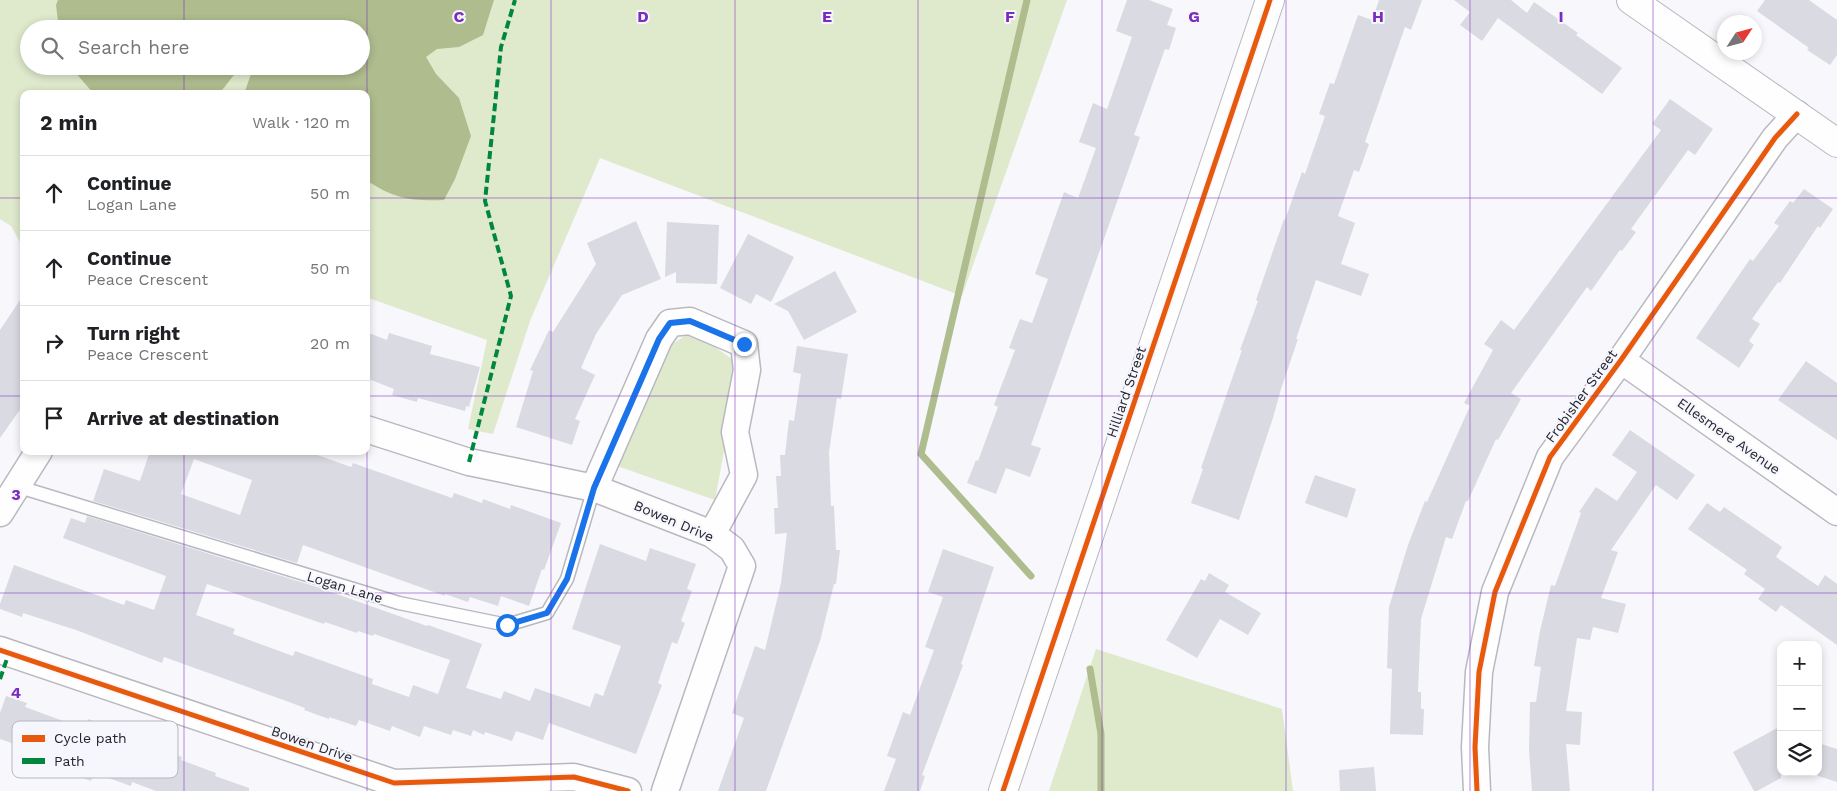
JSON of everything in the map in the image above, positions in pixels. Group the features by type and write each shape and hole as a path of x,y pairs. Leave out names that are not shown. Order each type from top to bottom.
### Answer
{"street":[{"name":"Hilliard Street","path":"1003,791 1270,0"},
{"path":"1632,0 1837,143"},
{"name":"Frobisher Street","path":"1477,791 1474,747 1479,672 1495,592 1550,457 1621,360 1774,138 1797,114"},
{"path":"594,488 659,339 670,323 690,321 744,344 747,370 736,432 744,475 712,534"},
{"name":"Ellesmere Avenue","path":"1621,360 1837,512"},
{"name":"Bowen Drive","path":"370,430 469,462 594,488 712,534 732,549 742,566 665,791"},
{"path":"0,514 36,455"},
{"name":"Bowen Drive","path":"0,650 394,783 574,777 628,791"}],"lane":[{"name":"Logan Lane","path":"16,486 399,604 507,625 547,613 567,579 594,488"}],"shaded area":[{"path":"0,0 1067,0 962,296 600,158 530,321 493,434 468,429 487,340 370,298 370,90 20,90 20,242 11,226 0,219"},
{"path":"58,0 494,0 483,35 459,47 437,49 426,57 436,74 459,98 471,136 455,179 444,200 403,198 370,182 370,90 245,90 251,75 370,75 370,20 58,20 56,5"},
{"path":"77,75 234,75 221,90 91,90"},
{"path":"686,335 712,345 732,359 736,385 715,500 617,466 664,350"},
{"path":"1096,649 1282,709 1293,791 1049,791"}],"building":[{"path":"1127,0 1149,0 1173,9 1167,25 1176,28 1169,50 1165,49 1134,135 1140,137 1031,445 1041,448 1030,477 1006,468 996,494 967,483 976,460 978,461 998,407 994,405 1015,350 1009,348 1020,319 1032,323 1048,279 1035,274 1064,192 1078,198 1096,148 1079,142 1093,103 1107,109 1132,37 1116,31"},
{"path":"1379,0 1422,0 1411,30 1405,27 1365,142 1369,144 1359,172 1354,170 1338,216 1355,223 1341,264 1369,274 1361,296 1316,280 1239,520 1191,503 1284,219 1302,172 1305,174 1325,116 1319,114 1330,83 1334,84 1358,15 1372,20"},
{"path":"1454,0 1511,0 1527,13 1534,2 1578,33 1576,35 1622,68 1602,94 1498,18 1482,41 1460,25 1470,12"},
{"path":"1765,0 1809,0 1837,20 1837,55 1830,65 1807,50 1809,48 1757,11"},
{"path":"1670,99 1713,129 1695,155 1688,150 1631,229 1636,232 1622,251 1620,250 1591,291 1587,287 1511,393 1521,399 1498,440 1496,439 1468,501 1466,501 1452,539 1446,537 1421,619 1418,692 1421,692 1421,709 1424,709 1423,735 1390,734 1392,669 1387,668 1389,607 1408,545 1425,501 1427,502 1470,406 1464,403 1493,350 1484,344 1501,320 1514,330 1661,130 1652,124"},
{"path":"1804,189 1833,209 1820,228 1818,226 1780,283 1778,282 1752,319 1760,324 1749,341 1754,345 1739,368 1696,338 1750,259 1753,261 1779,226 1774,223 1790,201 1793,203"},
{"path":"636,221 661,279 622,295 596,334 581,368 595,375 575,419 580,421 572,445 516,427 533,371 530,370 549,330 553,332 596,264 587,243"},
{"path":"667,222 719,225 717,284 676,283 676,272 665,277"},
{"path":"748,234 794,257 771,302 756,294 751,304 720,288"},
{"path":"835,271 857,312 804,340 788,311 774,304"},
{"path":"20,300 20,410 0,438 0,330"},
{"path":"389,333 432,346 430,354 480,367 469,407 466,406 465,411 418,398 417,402 392,395 394,389 370,380 370,334 387,340"},
{"path":"797,346 848,354 841,399 837,398 829,452 831,506 834,506 836,550 840,550 836,584 834,584 820,641 766,791 718,791 744,718 732,713 755,646 765,650 781,583 787,533 775,534 774,508 778,508 776,476 781,476 780,455 785,455 789,420 794,421 801,374 793,372"},
{"path":"1806,361 1837,383 1837,440 1778,400"},
{"path":"1630,430 1695,475 1677,500 1656,485 1611,550 1618,552 1601,598 1626,604 1618,633 1593,627 1590,640 1577,638 1566,711 1582,712 1580,745 1566,744 1570,791 1532,791 1529,750 1530,702 1536,702 1541,667 1534,666 1551,585 1555,586 1581,513 1579,512 1596,487 1617,501 1637,472 1612,455"},
{"path":"149,455 317,455 351,467 353,463 452,498 454,493 482,503 483,499 510,509 511,505 561,523 529,606 501,596 498,606 470,597 468,602 445,594 445,596 303,545 297,563 93,501 104,469 140,481","holes":["194,459 252,480 240,515 181,494"]},
{"path":"1315,475 1356,489 1347,518 1305,503"},
{"path":"1707,503 1720,512 1724,507 1782,547 1776,557 1818,586 1825,575 1837,584 1837,645 1781,605 1776,612 1758,599 1765,589 1744,574 1747,570 1688,529"},
{"path":"87,516 317,587 482,644 466,688 501,699 504,691 530,701 535,688 590,707 595,693 603,696 621,646 572,629 600,544 646,561 650,548 696,564 687,589 692,591 681,621 685,623 677,644 672,642 658,683 662,685 636,754 549,723 543,740 516,731 512,741 485,732 484,735 473,730 471,736 453,730 451,735 424,726 420,737 392,726 390,731 359,720 356,726 329,717 329,719 304,710 305,708 164,657 162,663 76,630 23,613 22,617 0,609 0,604 14,565 124,605 126,600 154,610 166,576 63,538 71,518 85,523","holes":["207,584 324,624 325,622 357,633 358,631 373,636 374,634 450,660 438,694 413,685 409,697 372,684 373,679 295,651 293,656 233,634 235,629 196,615"]},
{"path":"943,549 994,567 961,664 963,665 922,775 925,776 920,791 884,791 896,759 887,756 903,712 910,715 934,650 925,647 943,597 928,592"},
{"path":"1209,573 1229,585 1225,592 1261,613 1248,635 1220,619 1197,658 1166,640 1201,579 1205,581"},
{"path":"6,696 27,703 25,707 63,721 12,721 12,743 0,739 0,713"},
{"path":"1777,728 1777,776 1781,776 1781,778 1754,791 1733,752"},
{"path":"1822,744 1837,749 1837,782 1818,776 1822,776"},
{"path":"178,756 182,757 181,760 216,773 215,776 249,788 249,791 156,791 132,782 131,786 108,778 178,778"},
{"path":"1374,767 1376,791 1340,791 1339,770"}],"waterway":[{"path":"1027,0 921,454 1031,576"},
{"path":"1090,669 1101,734 1101,791"}],"marked path":[{"path":"469,462 511,296 485,201 501,47 515,0"},
{"path":"0,679 9,653"}],"cycle path":[{"path":"1003,791 1270,0"},
{"path":"1477,791 1475,747 1479,672 1495,592 1550,457 1621,360 1775,138 1797,114"},
{"path":"0,650 394,783 574,777 628,791"}],"route":[{"path":"507,625 547,613 567,579 594,488 659,339 670,323 690,321 744,344"}]}
